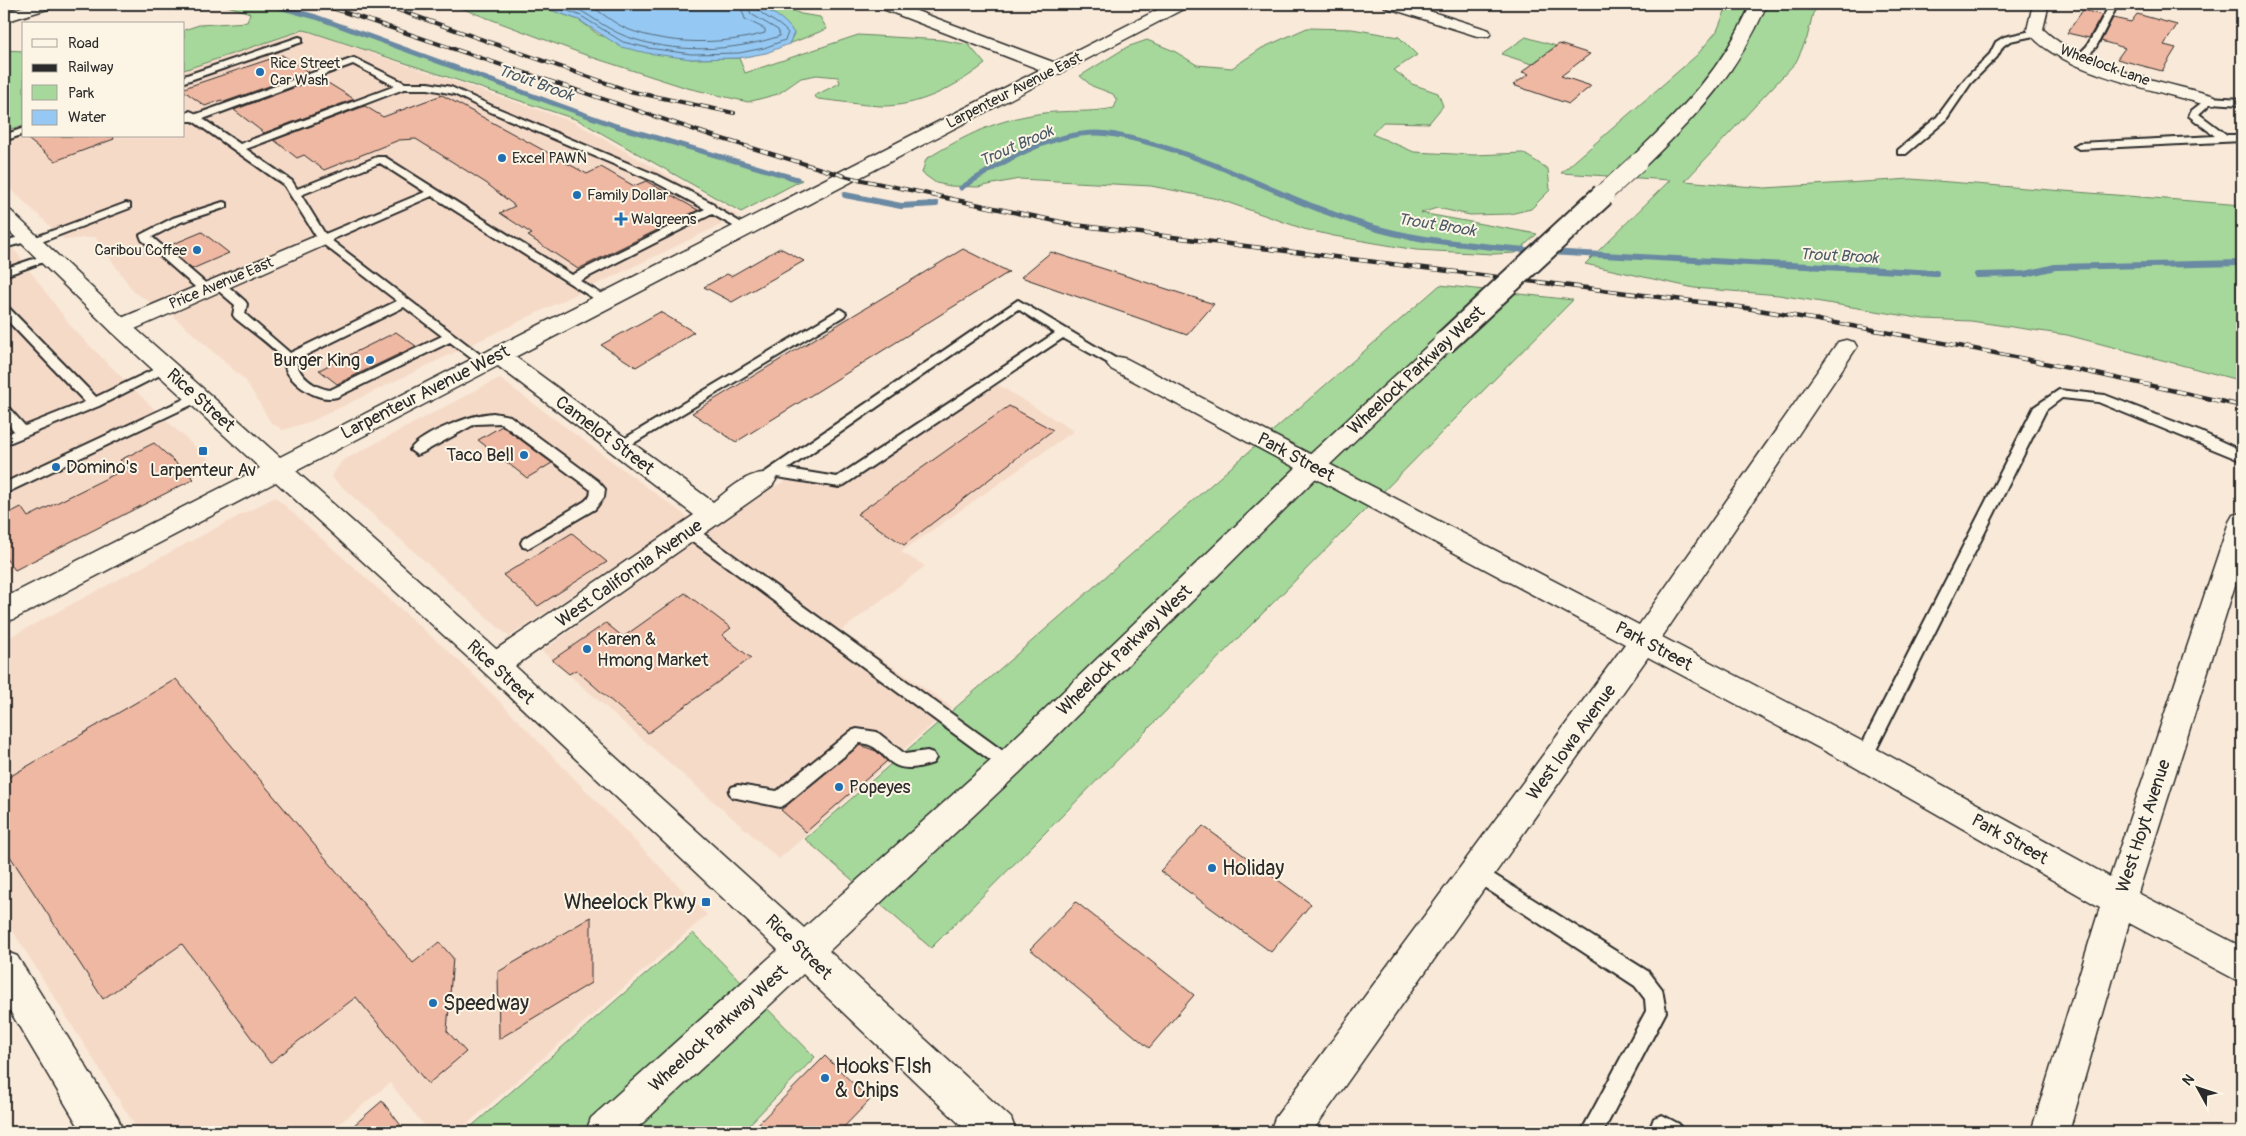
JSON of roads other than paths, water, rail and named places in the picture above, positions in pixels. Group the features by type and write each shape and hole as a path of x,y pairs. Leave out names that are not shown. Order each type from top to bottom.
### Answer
{"street":[{"path":"4,17 48,4"},
{"path":"884,4 1055,69"},
{"path":"1391,4 1483,33"},
{"name":"Wheelock Parkway West","path":"604,1132 1008,764 1313,466 1699,103 1719,79 1748,34 1757,4"},
{"path":"2036,33 2035,24 2042,10 2041,4"},
{"name":"Larpenteur Avenue East","path":"848,177 1175,7"},
{"name":"Wheelock Lane","path":"2036,33 2047,43 2080,58 2118,72 2209,100"},
{"name":"Larpenteur Avenue West","path":"4,611 848,177"},
{"name":"Rice Street","path":"4,214 120,327 276,470 495,665 997,1132"},
{"name":"Price Avenue East","path":"120,327 323,239"},
{"name":"West Iowa Avenue","path":"1289,1132 1644,640 1846,347"},
{"name":"Camelot Street","path":"491,359 619,446 712,515"},
{"name":"Park Street","path":"1119,364 1864,757 2119,900 2242,966"},
{"name":"West California Avenue","path":"495,665 769,476"},
{"name":"West Hoyt Avenue","path":"2050,1132 2119,900 2242,522"},
{"path":"4,968 104,1132"}],"lane":[{"path":"1148,4 1175,7"},
{"path":"2080,58 2091,47 2110,10"},
{"path":"1902,152 1941,119 1968,81 1994,56 1999,44 2007,39 2036,33"},
{"path":"185,79 299,40"},
{"path":"190,118 354,61 403,86"},
{"path":"239,148 403,86 433,84 469,96 489,108 657,178 708,205 712,210 746,229"},
{"path":"2225,138 2194,116 2196,110 2209,100 2242,102"},
{"path":"190,118 239,148 288,183 323,239 450,337 491,359"},
{"path":"4,138 22,132"},
{"path":"2079,146 2242,138"},
{"path":"295,194 381,159 604,301"},
{"path":"323,239 433,192"},
{"path":"223,205 177,220 146,235 146,238 212,287 241,304 239,314 289,358 292,370 316,392 332,394 450,337"},
{"path":"4,245 30,240 126,206"},
{"path":"572,280 712,210"},
{"path":"4,273 48,257"},
{"path":"289,358 406,302"},
{"name":"Park Street","path":"769,476 1018,304 1063,333 1119,364"},
{"path":"4,310 94,403"},
{"path":"619,446 840,313"},
{"path":"769,476 839,482 1063,333"},
{"path":"4,441 94,403 166,369"},
{"path":"1864,757 2041,407 2059,394 2100,398 2196,435 2242,456"},
{"path":"4,489 197,397"},
{"path":"4,411 23,432"},
{"path":"417,450 484,416 495,416 505,419 598,489 597,497 590,505 528,543"},
{"path":"689,531 1008,764"},
{"path":"738,792 780,799 857,736 871,737 902,762 927,758"},
{"path":"1477,872 1642,979 1655,996 1656,1012 1592,1132"}],"water":[{"path":"534,4 753,4 781,19 794,33 789,44 766,53 739,58 691,59 647,53 621,47 579,20"}],"waterway":[{"name":"Trout Brook","path":"268,4 316,17 616,126 797,179"},
{"name":"Trout Brook","path":"961,188 992,169 1043,144 1079,134 1097,133 1128,137 1164,147 1218,166 1288,196"},
{"name":"Trout Brook","path":"849,196 845,195 901,206 936,204"},
{"name":"Trout Brook","path":"1285,195 1342,218 1397,234 1456,243 1536,251"},
{"name":"Trout Brook","path":"1548,252 1936,273"},
{"name":"Trout Brook","path":"1977,275 2026,274 2055,267 2242,263"}],"railway":[{"path":"320,4 716,137 848,177 938,196"},
{"path":"381,4 629,91 734,113"},
{"path":"932,195 1075,225 1740,307 1992,352 2242,406"}],"place":[{"name":"Rice Street Car Wash","path":"260,72"},
{"name":"Excel PAWN","path":"502,158"},
{"name":"Family Dollar","path":"577,195"},
{"name":"Walgreens","path":"621,219"},
{"name":"Caribou Coffee","path":"197,250"},
{"name":"Burger King","path":"370,360"},
{"name":"Larpenteur Av","path":"203,451"},
{"name":"Taco Bell","path":"524,455"},
{"name":"Domino's","path":"56,467"},
{"name":"Karen & Hmong Market","path":"587,649"},
{"name":"Popeyes","path":"839,787"},
{"name":"Holiday","path":"1212,868"},
{"name":"Wheelock Pkwy","path":"706,902"},
{"name":"Speedway","path":"433,1003"},
{"name":"Hooks FIsh & Chips","path":"825,1078"}]}
